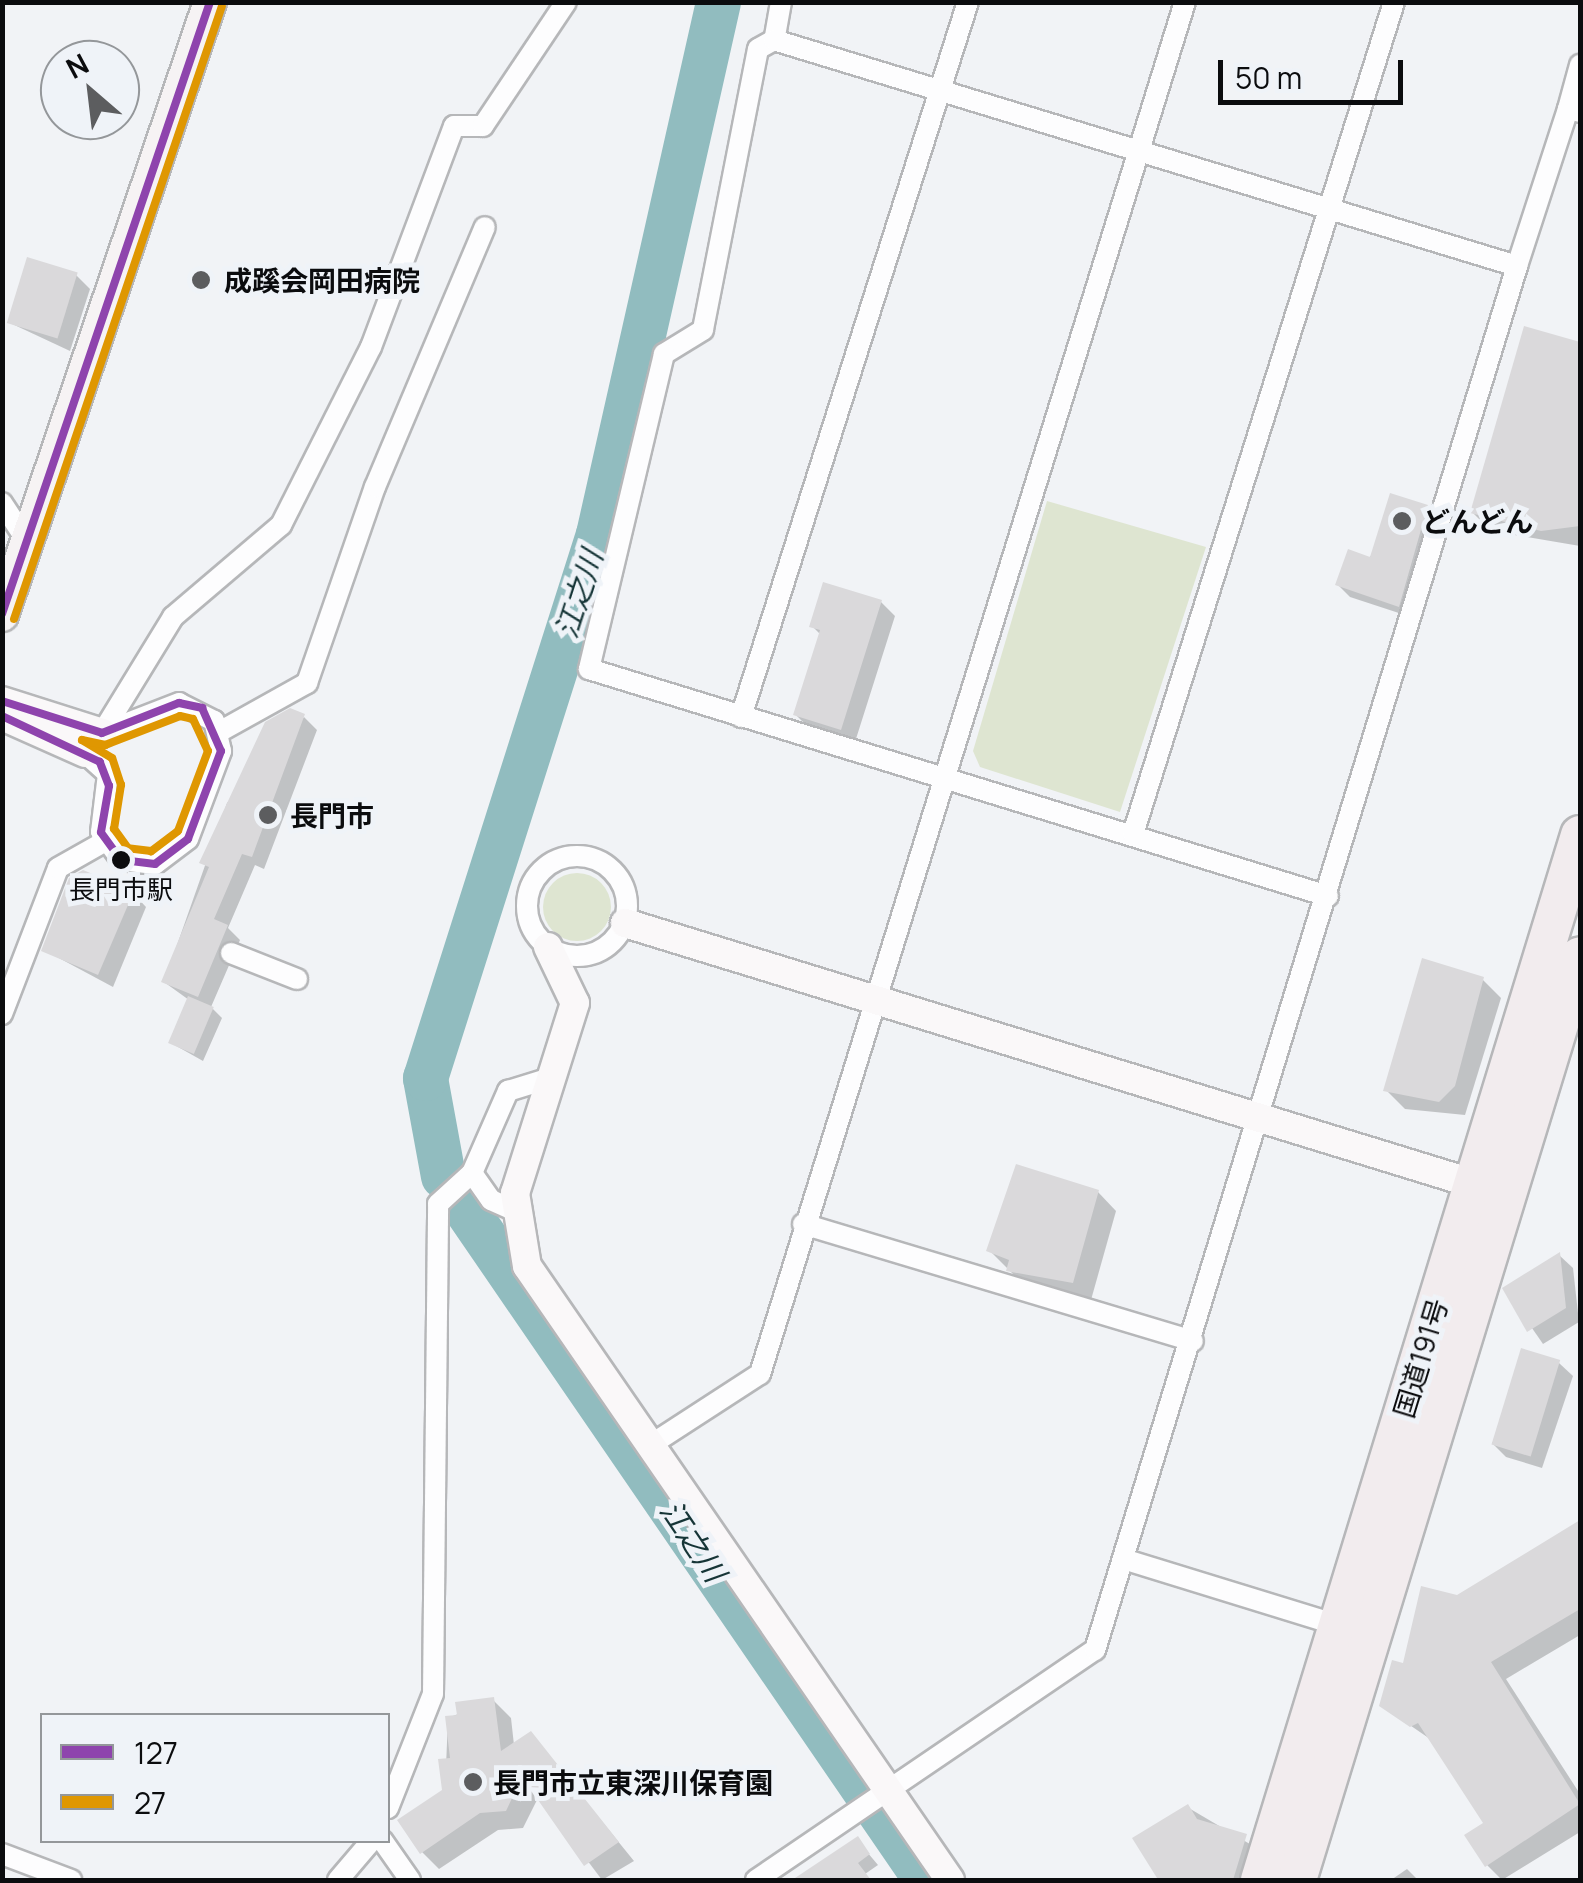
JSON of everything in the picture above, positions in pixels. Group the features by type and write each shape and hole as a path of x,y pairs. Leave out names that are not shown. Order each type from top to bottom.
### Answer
{"highway":[{"name":"国道191号","path":"1298,1880 1491,1189 1580,834"},
{"name":"国道191号","path":"1260,1880 1338,1625 1491,1189 1580,956"}],"main road":[{"path":"2,615 210,2"}],"street":[{"path":"93,743 173,617 280,524 371,346 454,126 484,126 566,2"},
{"path":"774,40 781,2"},
{"path":"741,717 968,2"},
{"path":"649,1446 760,1374 803,1224 949,777 1134,150 1185,2"},
{"path":"1133,834 1394,2"},
{"path":"1328,896 589,668 664,354 703,330 758,49 774,40 939,96 1134,150 1327,212 1517,266"},
{"path":"756,1880 1095,1650 1263,1116 1517,266 1574,111 1580,66"},
{"path":"219,732 308,683 375,487 486,226"},
{"path":"2,503 28,540"},
{"path":"2,702 93,743 108,774 104,842"},
{"path":"2,716 93,743 179,703 202,708 219,732 221,751 175,853 130,865 104,842"},
{"path":"2,1014 58,868 104,842"},
{"path":"548,947 595,953 625,923 627,894 612,869 586,856 558,859 536,877 526,904 574,1002 513,1210 527,1266 950,1880"},
{"path":"625,923 1491,1189"},
{"path":"231,953 297,979"},
{"path":"390,1803 433,1694 438,1204 472,1174 508,1090 550,1078"},
{"path":"472,1174 490,1200 513,1210"},
{"path":"803,1224 1193,1341"},
{"path":"1123,1559 1338,1625"},
{"path":"338,1880 369,1843"},
{"path":"384,1843 410,1880"},
{"path":"2,1854 70,1880"}],"green space":[{"path":"1047,501 1206,547 1120,812 980,767 973,751"},
{"path":"577,873 601,883 611,907 601,931 577,941 553,931 543,907 553,883"}],"building":[{"path":"27,257 78,272 58,338 7,323"},
{"path":"1524,326 1580,342 1580,526 1541,531 1470,513"},
{"path":"1390,493 1428,505 1399,607 1335,585 1348,549 1370,557"},
{"path":"823,582 882,600 841,730 793,715 820,630 809,627"},
{"path":"290,708 305,714 252,857 242,854 214,919 228,925 198,997 161,982 209,867 199,863 265,722"},
{"path":"83,870 134,891 98,975 41,951 69,878"},
{"path":"1422,958 1484,977 1455,1086 1439,1102 1383,1091"},
{"path":"188,996 214,1007 194,1054 168,1043"},
{"path":"1016,1164 1099,1190 1073,1283 1006,1271 1009,1260 986,1251"},
{"path":"1560,1252 1566,1308 1527,1332 1502,1288"},
{"path":"1521,1348 1560,1360 1531,1457 1491,1445"},
{"path":"1580,1520 1580,1609 1491,1662 1580,1804 1485,1867 1464,1835 1483,1823 1418,1723 1410,1727 1379,1706 1392,1660 1403,1663 1421,1586 1457,1595"},
{"path":"494,1697 501,1751 531,1731 619,1842 584,1866 522,1777 506,1811 480,1813 420,1854 397,1820 442,1790 438,1759 450,1758 445,1716 457,1715 455,1702"},
{"path":"1188,1804 1197,1819 1247,1834 1233,1880 1157,1878 1132,1838"},
{"path":"858,1836 870,1854 858,1863 871,1880 792,1880"}],"waterway":[{"name":"江之川","path":"443,1176 425,1078 598,534 718,2"},
{"name":"江之川","path":"460,1201 926,1880"}],"transit line":[{"name":"127","path":"2,614 210,2"},
{"name":"27","path":"14,619 222,6"},
{"name":"127","path":"2,701 102,733 179,703 202,708 221,751 188,839 155,864 121,860 101,832 109,786 100,762 2,716"},
{"name":"27","path":"180,716 193,719 208,751 178,831 151,851 128,848 114,829 121,785 112,758 82,740 105,745 180,716"}],"place":[{"name":"成蹊会岡田病院","path":"201,280"},
{"name":"どんどん","path":"1402,521"},
{"name":"長門市","path":"268,815"},
{"name":"長門市駅","path":"121,860"},
{"name":"長門市立東深川保育園","path":"473,1782"}]}
